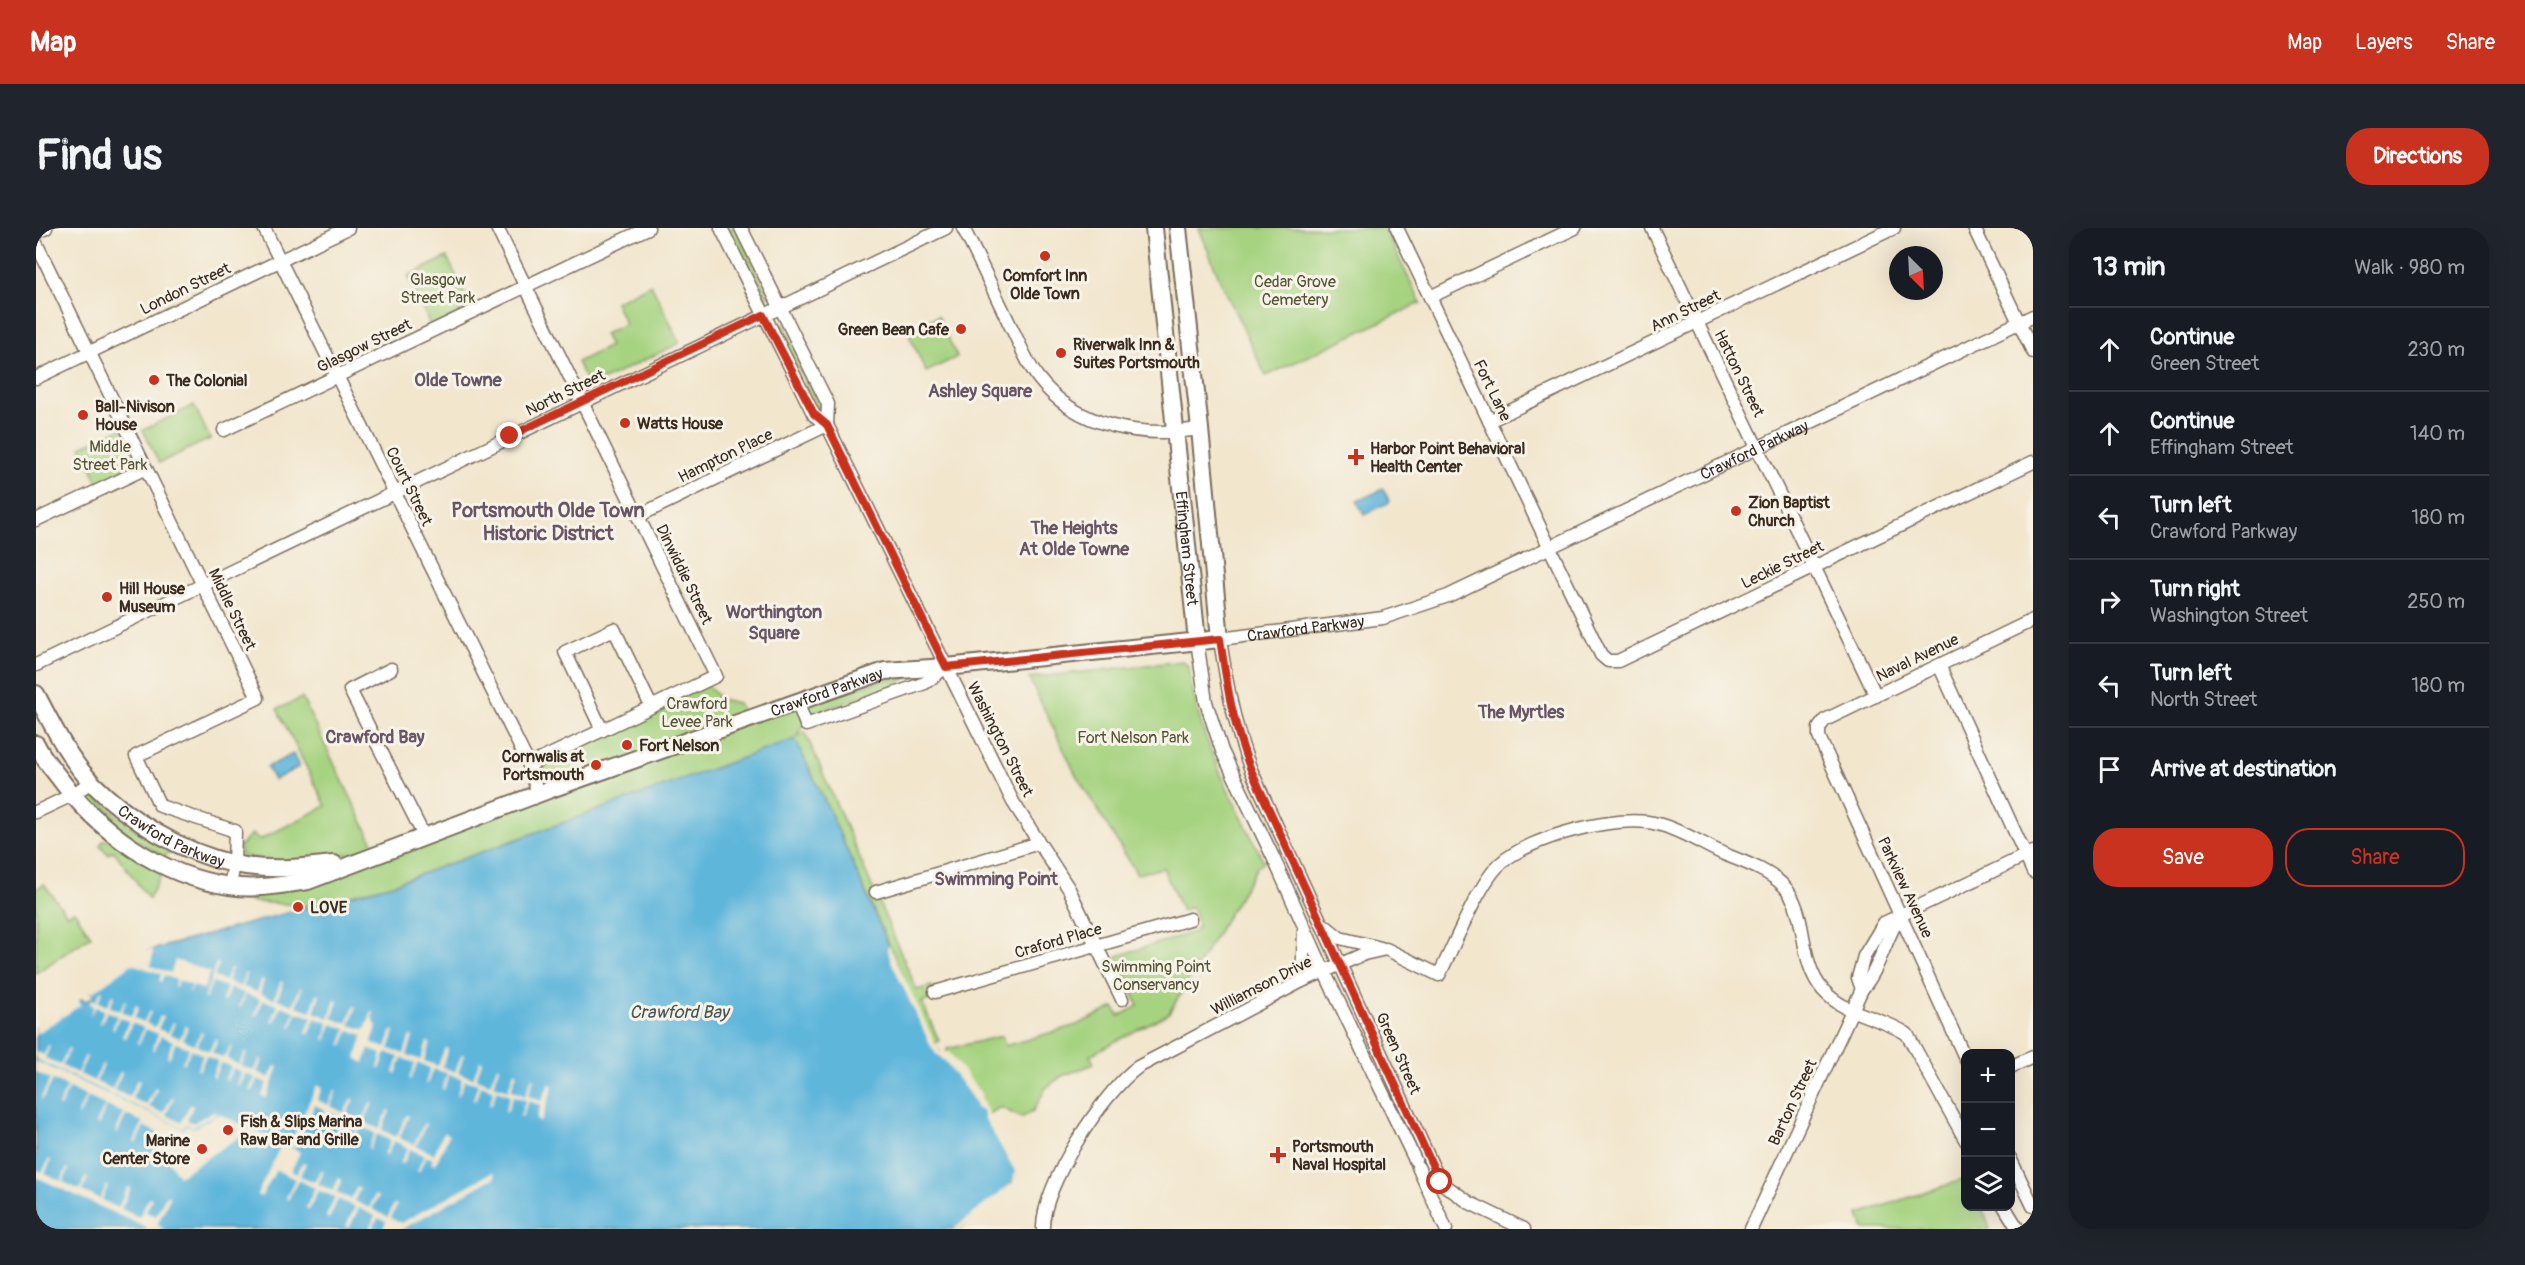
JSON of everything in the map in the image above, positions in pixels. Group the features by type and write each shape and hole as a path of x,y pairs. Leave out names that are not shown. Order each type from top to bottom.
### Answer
{"main road":[{"name":"Effingham Street","path":"1154,228 1197,641"},
{"name":"Effingham Street","path":"1178,228 1220,639"},
{"name":"Crawford Parkway","path":"36,744 72,795 107,831 135,850 170,869 230,886 272,887 308,881 366,857 538,794 885,671 946,667 1220,639"},
{"name":"Crawford Parkway","path":"36,694 60,740 91,782 147,827 180,846 234,864 292,869 366,857"}],"street":[{"path":"36,233 46,228"},
{"name":"Court Street","path":"264,228 529,765 538,794"},
{"name":"London Street","path":"36,378 348,228"},
{"name":"Dinwiddie Street","path":"497,228 716,676 651,706"},
{"name":"Glasgow Street","path":"224,430 648,228"},
{"name":"Washington Street","path":"722,228 763,315 814,414 827,425 1013,802 1070,889 1122,999"},
{"name":"Washington Street","path":"741,228 828,404 827,425"},
{"name":"North Street","path":"36,665 946,228"},
{"path":"963,228 1032,370 1058,400 1082,415 1121,429 1176,433 1200,429"},
{"name":"Fort Lane","path":"1397,228 1601,655 1608,661"},
{"path":"1430,297 1575,228"},
{"name":"Hatton Street","path":"1652,228 1876,696"},
{"name":"Ann Street","path":"1489,421 1894,228"},
{"path":"1974,228 2033,352"},
{"name":"Middle Street","path":"36,243 258,698 136,756 160,806 235,831 234,864 230,886"},
{"name":"Crawford Parkway","path":"1220,639 1383,618 1448,596 1551,549 2033,316"},
{"name":"Hampton Place","path":"638,516 827,425"},
{"name":"Leckie Street","path":"1608,661 1618,661 2033,462"},
{"path":"36,520 146,468"},
{"name":"Naval Avenue","path":"1819,728 1826,720 2033,620"},
{"path":"529,765 602,730 651,706 614,629 565,652 602,730"},
{"name":"Effingham Street","path":"1220,639 1228,698 1236,730 1263,800 1287,850"},
{"name":"Effingham Street","path":"1197,641 1206,702 1213,728 1273,857"},
{"path":"1939,665 2029,854 2033,872"},
{"path":"797,701 806,725 925,683 946,667"},
{"path":"391,669 350,690 424,836"},
{"name":"Parkview Avenue","path":"1819,728 1819,737 1961,1051"},
{"path":"36,812 72,795 91,782"},
{"path":"1319,921 1340,938 1386,949 1439,975 1482,888 1497,866 1524,846 1601,825 1642,821 1680,832 1760,870 1785,887 1795,904 1808,964 1815,980 1838,1004 1896,1027 1907,1034 1961,1134"},
{"path":"876,892 1039,843"},
{"name":"Green Street","path":"1287,850 1440,1182 1470,1203 1524,1229"},
{"name":"Barton Street","path":"1751,1229 1862,989 1858,978 1864,956 1884,923 2029,854"},
{"name":"Green Street","path":"1273,857 1324,972 1446,1229"},
{"name":"Craford Place","path":"935,992 1190,920"},
{"path":"1302,981 1304,927"},
{"name":"Williamson Drive","path":"1043,1229 1047,1201 1070,1151 1124,1078 1148,1062 1302,981 1341,964 1386,949"},
{"path":"2015,1065 2033,1057"},
{"path":"2015,1168 2033,1206"},
{"path":"2007,1211 2018,1229"}],"green space":[{"path":"725,228 736,228 768,295 766,299 761,298"},
{"name":"Cedar Grove Cemetery","path":"1199,228 1384,228 1421,303 1266,376 1220,280"},
{"name":"Glasgow Street Park","path":"447,257 471,307 431,327 408,276"},
{"path":"651,284 680,343 589,387 577,362 610,346 604,334 625,324 615,302"},
{"path":"938,316 957,357 926,372 907,330"},
{"path":"784,325 824,405 822,411 819,412 777,326"},
{"name":"Middle Street Park","path":"194,405 210,439 159,463 143,430"},
{"name":"Middle Street Park","path":"122,428 139,464 99,484 81,447"},
{"name":"Fort Nelson Park","path":"1183,661 1189,667 1200,719 1218,768 1264,862 1257,867 1169,1013 1090,1055 1094,1064 1062,1076 1046,1088 1033,1111 1021,1118 1001,1107 986,1115 947,1054 947,1049 1002,1036 1005,1046 1077,1025 1114,1007 1119,1016 1138,1006 1117,956 1197,931 1196,927 1199,926 1192,907 1182,911 1163,868 1137,874 1076,775 1029,678"},
{"name":"Crawford Levee Park","path":"909,677 888,688 809,715 796,737 805,732 917,990 932,986 937,998 922,1002 939,1041 933,1044 795,739 393,884 311,906 235,898 238,893 292,888 551,782 547,781 544,775 545,758 707,685 720,699 738,703 744,714 890,679"},
{"path":"302,698 375,847 340,856 308,860 293,861 241,856 239,847 252,834 259,840 326,806 277,709"},
{"path":"91,792 129,826 168,847 170,851 167,855 161,855 127,835 86,806 85,798"},
{"path":"109,839 162,873 149,899 114,851 108,854 100,845 104,840"},
{"path":"44,884 67,915 74,911 91,936 36,973 36,889"},
{"path":"1961,1180 1961,1211 1983,1211 1990,1229 1864,1229 1859,1214"}],"water":[{"path":"1383,489 1390,502 1364,515 1357,501"},
{"name":"Crawford Bay","path":"795,739 830,812 928,1035 984,1111 1020,1176 960,1229 36,1229 36,1027 81,999 87,1001 94,996 91,991 147,951 393,884"},
{"path":"293,754 299,767 274,780 267,767"}],"pier":[{"path":"889,945 935,1043 941,1052 949,1052 982,1095 980,1097 1023,1175 1021,1183 960,1229 954,1229 1013,1182 1015,1171 985,1119 983,1110 976,1108 975,1102 931,1046 892,963 887,950"},
{"path":"153,949 151,966 171,973 175,960 210,972 204,989 193,986 189,992 191,985 178,980 176,987 174,986 176,980 164,975 161,982 159,981 161,974 132,964 92,993 89,989 142,952"},
{"path":"216,963 219,964 214,977 225,981 232,968 227,982 240,987 245,973 247,974 243,987 257,992 262,979 264,980 260,993 274,999 281,981 284,982 277,999 293,1005 300,987 302,988 296,1006 311,1011 317,994 320,994 314,1012 329,1018 335,1000 338,1001 332,1018 347,1024 354,1006 356,1007 350,1025 365,1030 372,1012 374,1013 372,1018 377,1027 373,1044 386,1048 392,1030 395,1031 389,1049 404,1054 410,1036 413,1037 407,1055 421,1060 427,1042 430,1043 424,1061 438,1066 445,1048 448,1049 442,1067 455,1072 462,1054 464,1055 458,1073 473,1078 480,1060 482,1061 476,1079 490,1084 497,1066 499,1067 493,1085 508,1090 514,1072 517,1072 511,1090 525,1096 534,1078 528,1096 542,1101 549,1084 553,1086 541,1122 536,1120 541,1105 528,1101 522,1117 520,1116 526,1100 513,1096 507,1112 505,1111 510,1095 497,1090 491,1106 489,1105 494,1090 481,1085 475,1101 473,1100 478,1084 465,1080 457,1095 462,1079 449,1074 444,1090 442,1089 447,1073 433,1069 427,1085 425,1084 430,1068 418,1063 409,1079 415,1063 402,1058 396,1074 394,1073 399,1057 388,1053 380,1069 378,1068 382,1054 369,1049 364,1063 356,1058 363,1035 349,1030 341,1045 346,1029 332,1024 326,1040 324,1039 329,1023 315,1018 309,1034 306,1033 312,1017 297,1012 292,1027 290,1027 295,1011 281,1006 275,1021 272,1021 278,1005 263,1000 255,1015 260,999 246,994 239,1007 244,993 230,988 224,1002 222,1001 227,987 212,982 206,999 204,999"},
{"path":"101,990 103,991 98,1002 107,1006 112,995 114,996 110,1007 120,1011 125,1000 122,1012 131,1016 136,1005 139,1007 134,1018 144,1022 149,1011 151,1012 146,1023 155,1027 160,1016 163,1017 158,1029 168,1033 173,1022 175,1023 170,1034 180,1038 186,1026 188,1027 183,1039 195,1045 201,1032 203,1033 197,1046 209,1051 215,1039 218,1040 212,1053 224,1058 232,1046 227,1059 239,1065 245,1052 247,1053 241,1066 254,1071 260,1059 262,1060 257,1072 269,1078 275,1066 279,1067 266,1098 262,1096 267,1083 258,1079 252,1091 249,1090 255,1078 246,1073 239,1086 237,1085 242,1072 233,1068 227,1080 225,1079 231,1067 221,1062 214,1078 212,1077 218,1061 206,1056 199,1071 197,1070 203,1055 191,1049 184,1064 182,1063 189,1048 176,1043 169,1058 167,1057 173,1041 161,1036 154,1051 152,1050 158,1034 146,1029 139,1044 137,1043 144,1028 132,1023 125,1038 122,1037 129,1021 119,1017 114,1030 112,1029 117,1016 107,1011 101,1024 99,1023 104,1010 96,1007 89,1016 94,1006 90,1004 92,999 96,1001"},
{"path":"78,997 81,1005 36,1034 36,1024"},
{"path":"48,1045 50,1046 45,1058 60,1065 68,1048 70,1049 62,1066 77,1073 85,1056 87,1057 79,1074 94,1081 102,1064 104,1065 96,1082 112,1089 120,1072 122,1073 114,1090 129,1097 137,1080 140,1081 132,1098 146,1105 155,1088 157,1090 149,1107 163,1113 174,1097 166,1115 181,1122 190,1105 193,1106 187,1120 193,1123 214,1111 216,1114 193,1127 186,1124 183,1128 36,1059 36,1052 44,1055"},
{"path":"36,1061 184,1129 186,1125 194,1128 219,1114 300,1152 291,1171 297,1174 303,1162 306,1163 300,1176 314,1182 321,1170 324,1171 318,1184 333,1191 339,1178 342,1180 336,1193 351,1199 357,1187 360,1188 354,1201 369,1208 375,1195 378,1197 372,1209 388,1217 394,1204 397,1205 391,1218 401,1223 493,1172 495,1177 402,1229 383,1229 386,1221 378,1218 372,1229 369,1229 375,1216 359,1208 349,1228 346,1226 355,1207 338,1199 329,1219 326,1217 335,1197 318,1190 309,1209 306,1208 315,1188 298,1180 288,1200 286,1198 295,1179 276,1170 261,1197 257,1195 279,1149 245,1133 179,1176 169,1159 153,1151 160,1134 144,1126 136,1143 134,1142 143,1122 126,1115 117,1134 115,1133 124,1113 107,1106 98,1125 96,1124 105,1105 88,1097 79,1116 77,1115 86,1096 69,1088 60,1107 58,1106 67,1087 53,1080 43,1099 41,1098 50,1079 36,1072"},
{"path":"317,1085 322,1088 317,1100 328,1105 335,1090 337,1091 330,1106 344,1113 352,1098 354,1099 347,1114 362,1121 371,1102 373,1103 364,1122 379,1129 388,1110 390,1111 382,1130 396,1137 407,1115 409,1116 399,1138 414,1145 424,1123 426,1124 416,1146 434,1154 444,1132 449,1135 435,1165 431,1163 433,1159 426,1156 419,1172 417,1171 424,1155 410,1149 403,1164 400,1163 408,1148 394,1141 386,1156 384,1155 391,1140 377,1134 370,1149 368,1148 375,1133 361,1126 353,1141 351,1140 358,1125 344,1119 337,1134 335,1133 342,1118 328,1111 320,1126 318,1125 325,1110 315,1105 295,1148 289,1146"},
{"path":"49,1159 51,1160 45,1174 61,1181 67,1168 69,1169 63,1182 80,1190 86,1177 88,1178 82,1191 100,1199 108,1186 102,1200 118,1208 128,1187 131,1188 121,1209 139,1217 149,1197 152,1199 146,1212 156,1216 166,1195 170,1197 157,1225 164,1229 149,1229 36,1177 36,1170 42,1172"}],"place":[{"name":"Comfort Inn Olde Town","path":"1045,256"},
{"name":"Green Bean Cafe","path":"961,329"},
{"name":"Riverwalk Inn & Suites Portsmouth","path":"1061,353"},
{"name":"The Colonial","path":"154,380"},
{"name":"Ball-Nivison House","path":"83,415"},
{"name":"Watts House","path":"625,423"},
{"name":"Harbor Point Behavioral Health Center","path":"1356,457"},
{"name":"Zion Baptist Church","path":"1736,511"},
{"name":"Hill House Museum","path":"107,597"},
{"name":"Fort Nelson","path":"627,745"},
{"name":"Cornwalis at Portsmouth","path":"596,765"},
{"name":"LOVE","path":"298,907"},
{"name":"Fish & Slips Marina Raw Bar and Grille","path":"228,1130"},
{"name":"Marine Center Store","path":"202,1149"},
{"name":"Portsmouth Naval Hospital","path":"1278,1155"}],"district":[{"name":"Olde Towne","path":"458,380"},
{"name":"Ashley Square","path":"980,391"},
{"name":"Portsmouth Olde Town Historic District","path":"548,522"},
{"name":"The Heights At Olde Towne","path":"1074,538"},
{"name":"Worthington Square","path":"774,622"},
{"name":"The Myrtles","path":"1521,712"},
{"name":"Crawford Bay","path":"375,737"},
{"name":"Swimming Point","path":"996,879"}],"route":[{"path":"510,436 763,315 814,414 827,425 946,667 1220,639 1228,698 1236,730 1251,770 1440,1182"}],"park label":[{"name":"Swimming Point Conservancy","path":"1156,975"}]}
